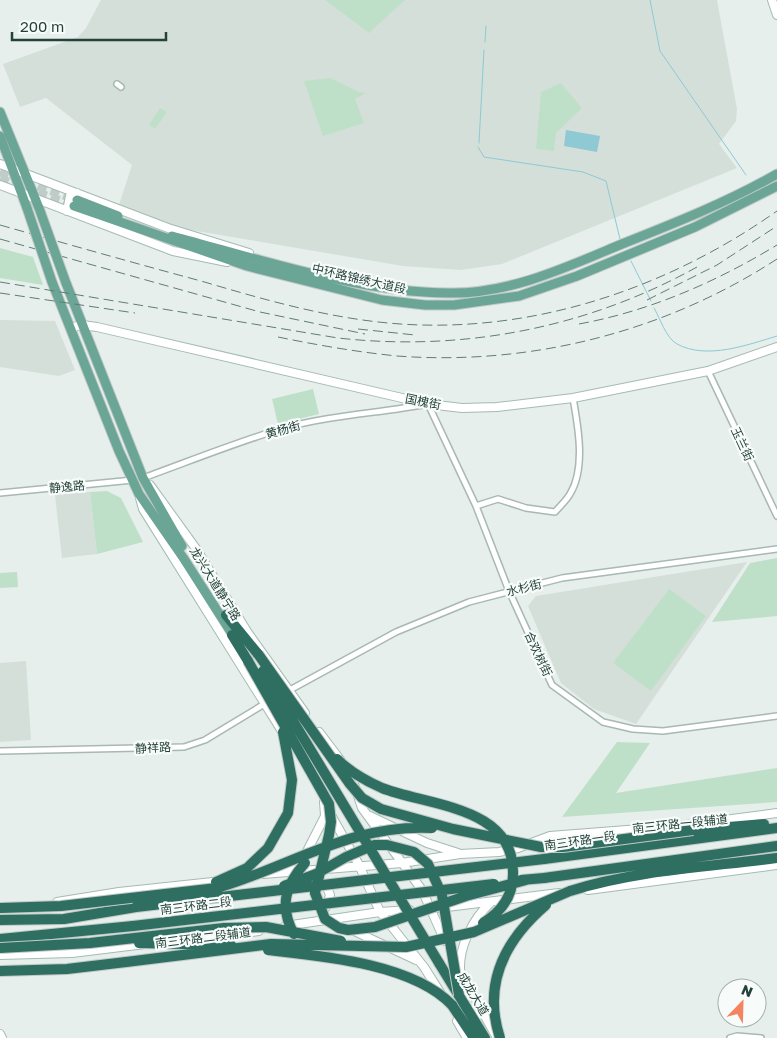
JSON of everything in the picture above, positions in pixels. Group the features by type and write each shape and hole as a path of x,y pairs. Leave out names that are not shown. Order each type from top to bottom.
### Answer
{"highway":[{"path":"226,615 433,965"},
{"path":"232,636 253,658 323,744 362,798 381,810 453,830 541,847 564,847 740,825 777,826"},
{"path":"253,658 280,721 329,804 331,822 329,835 315,893 320,911 330,924 348,930 375,927 441,904 526,880 777,846"},
{"path":"184,891 206,886 247,868 268,848 282,827 288,813 292,780 280,721"},
{"path":"323,744 340,762 360,777 382,788 451,806 474,815 490,826 505,841 511,854 512,890 493,917 478,927 453,937"},
{"name":"南三环路一段","path":"386,878 544,859 777,826"},
{"path":"0,908 61,906 217,888 336,841 384,830 417,828 453,830"},
{"path":"255,894 296,882 374,845 387,845 414,852 428,864 442,895 459,995"},
{"path":"323,846 292,877 284,898 285,913 296,938 311,949 347,962"},
{"path":"0,971 67,969 271,944 376,948 406,946 474,932 570,891 600,882 777,858"},
{"name":"南三环路二段","path":"0,920 64,919 136,907 386,878"},
{"name":"南三环路二段","path":"0,939 133,926 526,880"},
{"path":"498,1038 494,993 498,969 510,944 528,920 548,904 570,891"},
{"path":"90,943 224,928 266,927 376,948"},
{"path":"0,948 90,943 215,943 386,969 429,986 452,1005 474,1038"},
{"name":"成龙大道","path":"433,965 459,995 485,1038"},
{"name":"成龙大道","path":"433,965 478,1038"}],"main road":[{"path":"772,0 777,15"},
{"name":"龙兴大道静宁路","path":"0,112 26,173 82,325 143,478 185,551 226,615"},
{"name":"龙兴大道静宁路","path":"0,136 13,168 52,282 119,451 139,494 184,559 232,636"},
{"path":"0,164 26,173 74,203"},
{"name":"中环路锦绣大道段","path":"74,203 166,234 282,265 381,288 421,293 480,291 518,284 667,226 777,174"},
{"path":"0,185 35,198 74,203"},
{"name":"中环路锦绣大道段","path":"74,203 247,266 382,300 425,305 482,302 519,296 577,276 695,227 777,186"},
{"name":"国槐街","path":"70,328 82,325 428,404 462,408 497,407 573,398 708,370 777,347"},
{"path":"143,478 160,496 248,633 291,690 352,778 362,808 422,890 460,972 498,1038"},
{"path":"139,494 143,509 265,704 360,864 380,912 433,965 467,1038"},
{"path":"305,772 319,778 342,764"},
{"path":"266,874 295,866 302,861 325,816 324,802"},
{"path":"362,808 369,816 427,843 460,854"},
{"name":"南三环路一段辅道","path":"360,864 402,862 508,850 550,836 678,826 777,813"},
{"path":"0,903 56,902 266,874 292,873 360,864"},
{"path":"430,909 777,865"},
{"path":"292,873 310,876 326,885 330,895 328,905 312,921"},
{"path":"460,972 461,953 478,914 490,902"},
{"name":"南三环路二段辅道","path":"0,955 72,953 265,930 324,919 380,912 430,909"},
{"path":"324,919 433,965"},
{"path":"0,1034 2,1038"}],"street":[{"name":"玉兰街","path":"708,370 777,516"},
{"path":"476,506 498,499 526,508 555,512 571,493 578,467 580,432 573,398"},
{"name":"黄杨街","path":"143,478 284,428 335,417 380,413 428,404"},
{"name":"合欢树街","path":"428,404 476,506 509,591 552,685 603,722 633,729 662,731 777,716"},
{"name":"静逸路","path":"0,493 134,480"},
{"name":"水杉街","path":"291,690 396,632 469,602 562,578 777,549"},
{"name":"静祥路","path":"0,751 184,747 205,740 291,690"},
{"path":"730,1038 737,1036 761,1038"}],"shaded area":[{"path":"101,0 717,0 737,109 736,121 719,144 737,168 502,264 461,270 403,266 173,227 119,205 132,165 46,98 20,107 3,64 78,37 86,28"},
{"path":"0,320 55,321 75,370 59,376 0,367"},
{"path":"90,492 97,554 62,558 55,495"},
{"path":"747,562 636,724 594,709 561,683 528,606 536,596"},
{"path":"26,661 31,740 0,742 0,663"}],"green space":[{"path":"325,0 405,0 369,33"},
{"path":"330,78 359,92 366,93 355,99 364,123 323,136 304,81"},
{"path":"561,83 582,108 556,133 554,151 536,149 541,92"},
{"path":"160,108 167,112 155,129 149,125"},
{"path":"0,248 33,257 43,285 0,278"},
{"path":"313,389 319,414 278,424 272,399"},
{"path":"107,491 121,498 143,542 97,554 90,492"},
{"path":"777,558 777,616 712,622 750,563"},
{"path":"17,572 18,587 0,588 0,573"},
{"path":"669,589 706,616 651,691 613,663"},
{"path":"617,742 650,743 616,793 777,768 777,802 562,817"}],"water":[{"path":"566,130 600,136 597,152 564,146"}],"waterway":[{"path":"650,0 660,51 746,175"},
{"path":"485,42 486,26"},
{"path":"479,143 484,50"},
{"path":"478,147 484,157 583,172 606,181 620,239"},
{"path":"631,261 651,301"},
{"path":"654,308 673,341 689,349 714,351 740,347 777,336"}],"tunnel":[{"path":"0,172 77,200"},
{"path":"0,179 74,206"}],"railway":[{"path":"0,225 293,306 364,320 440,325 492,322 543,314 593,302 641,285 689,264 734,239 777,211"},
{"path":"647,300 717,265 777,226"},
{"path":"0,239 260,312 365,334"},
{"path":"579,324 631,311 682,294 730,271 777,245"},
{"path":"278,337 337,348 397,356 447,358 497,355 546,349 595,339 643,324 689,306 734,285 777,259"},
{"path":"0,282 338,338 431,341 478,338 523,331 568,320 612,306 655,288 697,267"},
{"path":"0,293 135,313"},
{"path":"358,329 415,335"}]}
